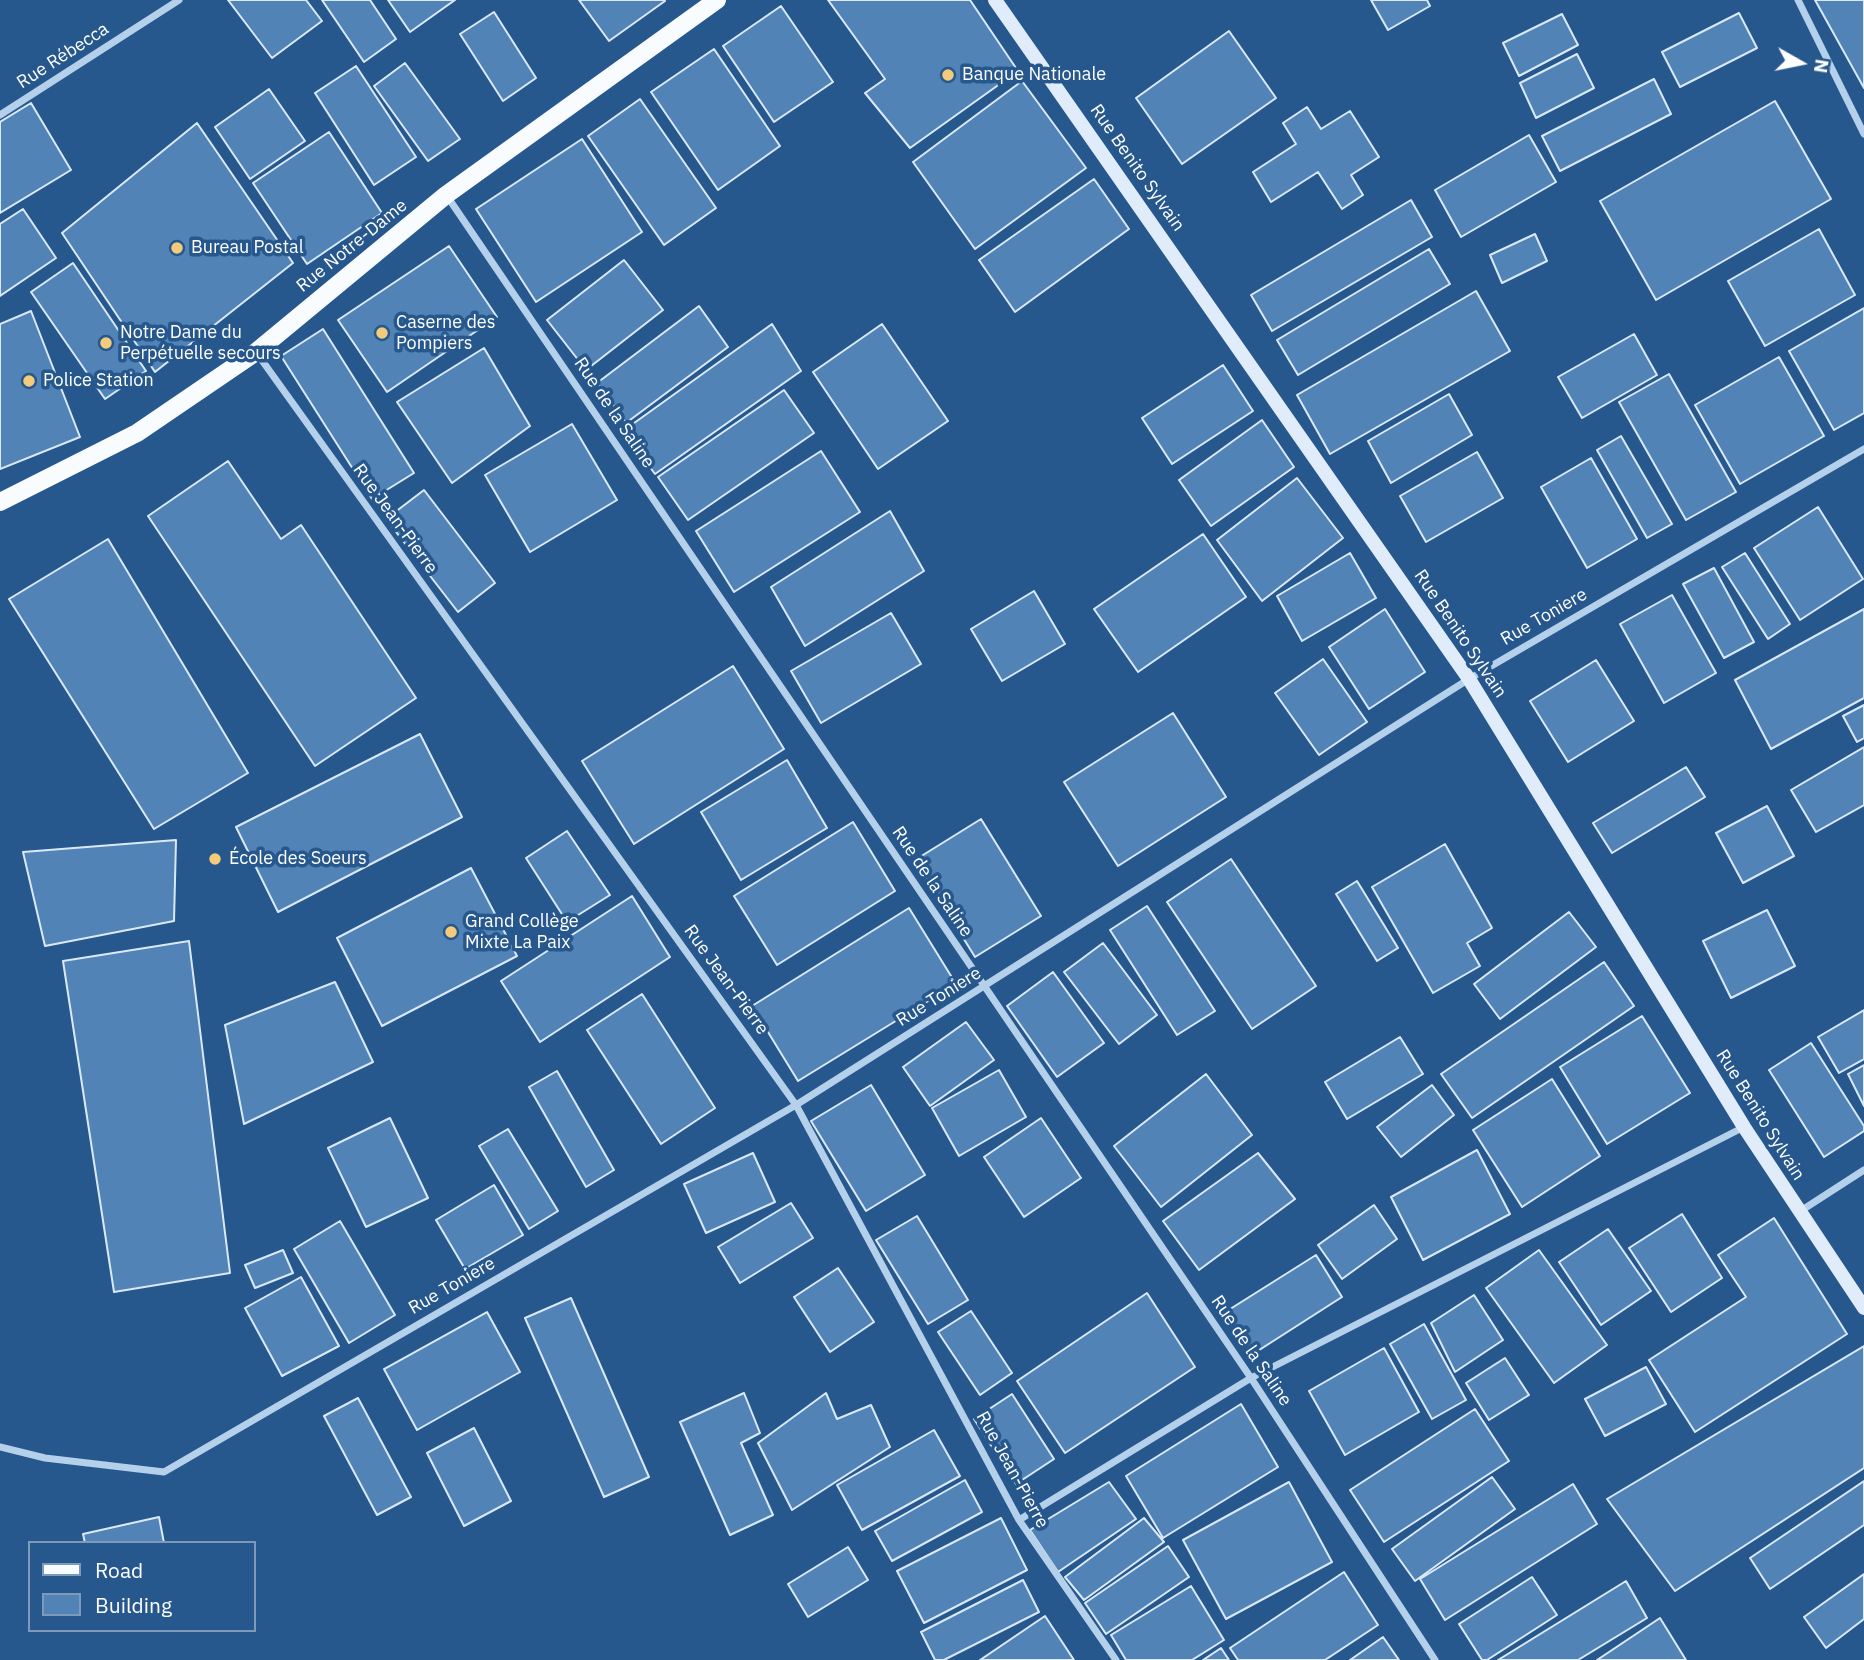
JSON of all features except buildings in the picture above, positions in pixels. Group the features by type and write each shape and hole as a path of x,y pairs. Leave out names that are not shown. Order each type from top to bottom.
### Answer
{"main road":[{"name":"Rue Notre-Dame","path":"0,502 136,433 256,352 446,195 717,0"},
{"name":"Rue Benito Sylvain","path":"995,0 1469,679 1744,1127 1864,1308"}],"street":[{"name":"Rue Rébecca","path":"0,115 179,0"},
{"path":"1798,0 1864,134"},
{"name":"Rue de la Saline","path":"446,195 1251,1378 1435,1660"},
{"name":"Rue Jean-Pierre","path":"256,352 796,1105 1019,1520 1116,1660"},
{"name":"Rue Toniere","path":"0,1447 45,1458 164,1472 796,1105 1469,679 1864,450"},
{"path":"1019,1520 1251,1378 1744,1127"},
{"path":"1799,1212 1864,1170"}],"place":[{"name":"Banque Nationale","path":"948,75"},
{"name":"Bureau Postal","path":"177,248"},
{"name":"Caserne des Pompiers","path":"382,333"},
{"name":"Notre Dame du Perpétuelle secours","path":"106,343"},
{"name":"Police Station","path":"29,381"},
{"name":"École des Soeurs","path":"215,859"},
{"name":"Grand Collège Mixte La Paix","path":"451,932"}]}
